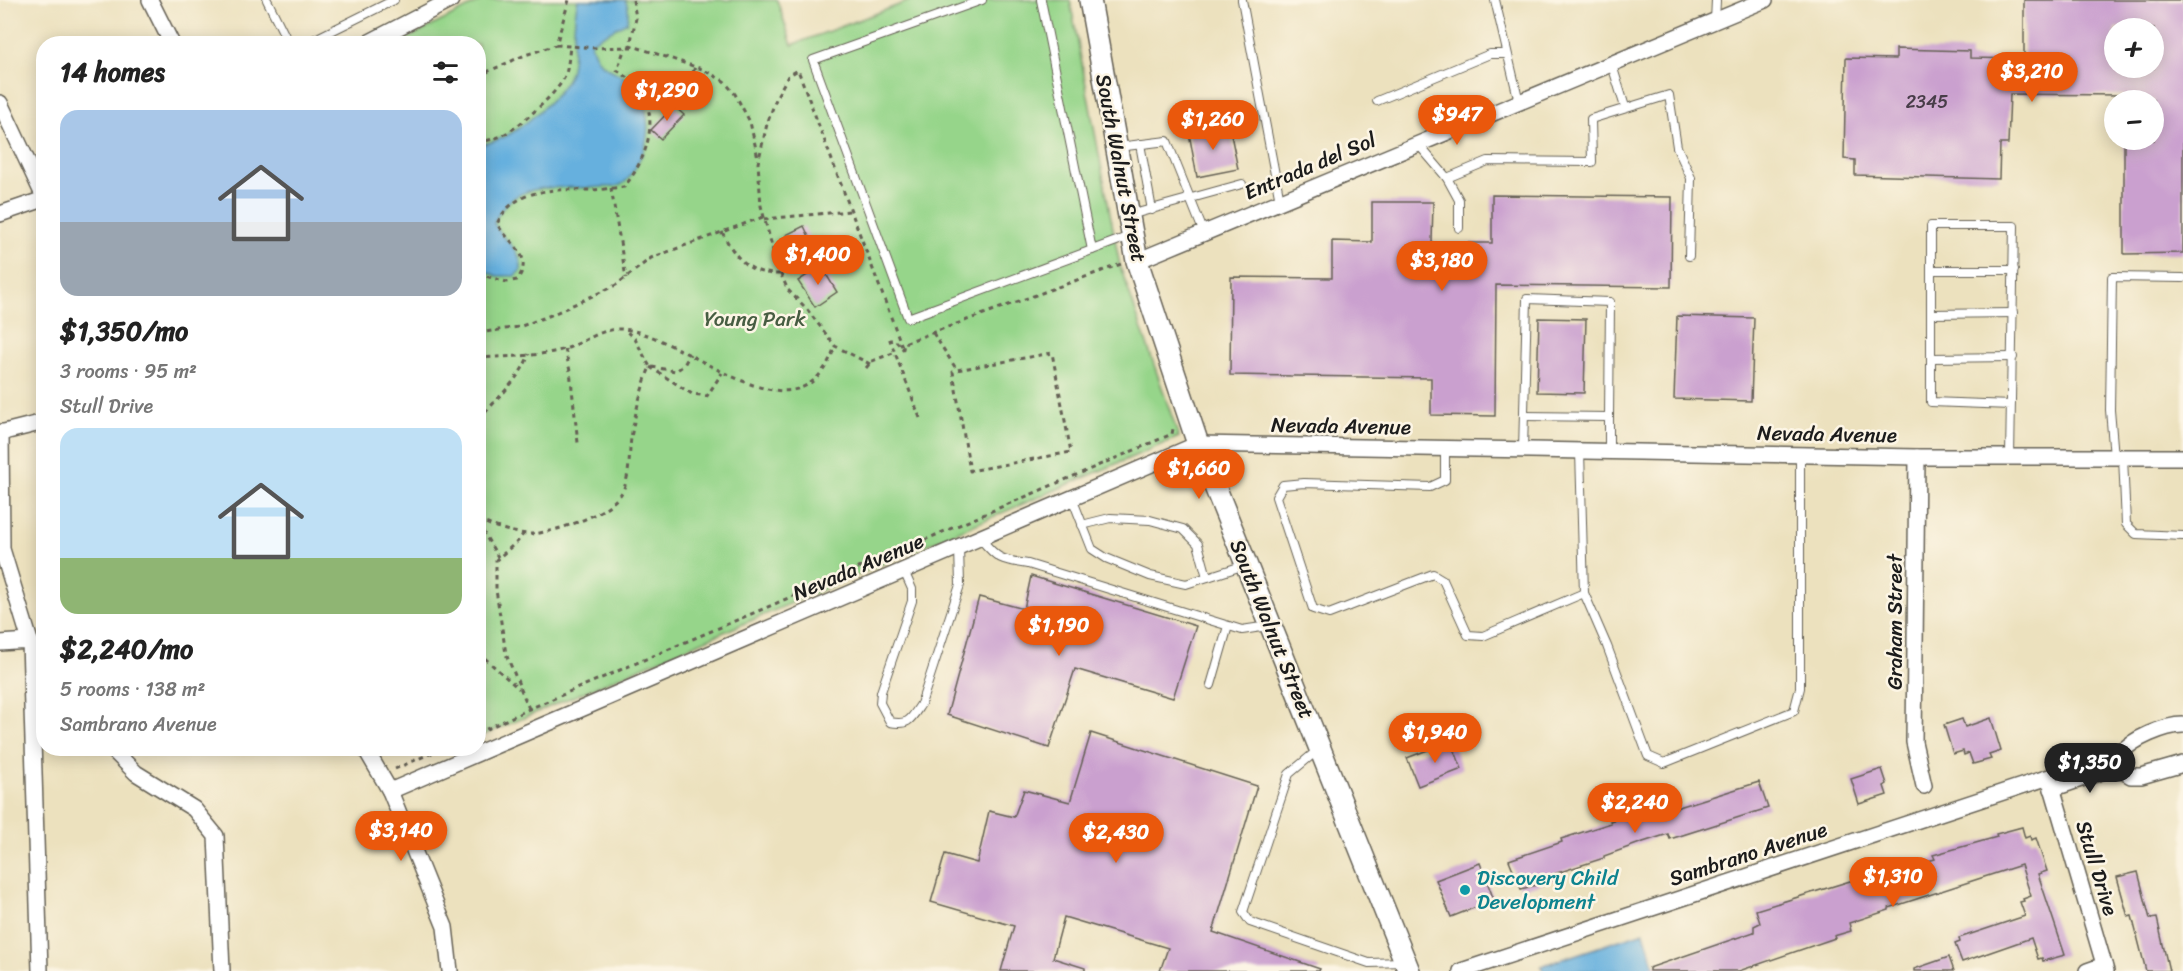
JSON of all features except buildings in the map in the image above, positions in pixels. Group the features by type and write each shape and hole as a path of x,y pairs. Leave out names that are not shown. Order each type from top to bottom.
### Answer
{"street":[{"path":"150,0 168,36"},
{"name":"South Walnut Street","path":"1090,0 1137,259 1198,444 1408,967"},
{"name":"Entrada del Sol","path":"1137,259 1765,0"},
{"path":"380,36 441,2"},
{"path":"0,104 36,181"},
{"path":"0,214 36,201"},
{"path":"36,424 0,433 2,549 30,641 40,971"},
{"name":"Nevada Avenue","path":"486,750 1198,444 1917,457 2183,457"},
{"name":"Graham Street","path":"1917,457 1914,742 1924,786"},
{"path":"0,643 30,641"},
{"path":"30,641 36,650"},
{"path":"2183,725 2165,727 2131,744 2119,755 2116,767 2131,776 2141,776 2183,764"},
{"path":"119,756 136,773 194,809 216,836 222,971"},
{"path":"370,756 390,791 446,927 450,971"},
{"name":"Nevada Avenue","path":"390,791 472,756"},
{"name":"Sambrano Avenue","path":"1461,971 2050,783 2116,767"},
{"name":"Stull Drive","path":"2050,783 2105,968"},
{"path":"2087,971 2105,968"}],"lane":[{"path":"267,0 285,36"},
{"path":"321,36 394,0"},
{"path":"982,0 813,60 908,318 1092,250 1152,210 1242,184"},
{"path":"1041,0 1092,250"},
{"path":"1242,0 1280,201"},
{"path":"1496,0 1518,102"},
{"path":"1715,21 1716,0"},
{"path":"1377,101 1490,54 1507,54"},
{"path":"1611,62 1625,107"},
{"path":"1447,178 1488,161 1592,162 1591,119 1669,94 1677,147 1691,178 1689,256"},
{"path":"1116,147 1167,141 1204,233"},
{"path":"1140,144 1152,210"},
{"path":"1418,144 1447,178 1459,201 1459,228"},
{"path":"2010,457 2013,357 2014,226 1931,226 1931,402 2011,405"},
{"path":"1931,270 2014,270"},
{"path":"2183,278 2112,277 2110,410 2126,524 2136,534 2183,536"},
{"path":"1523,450 1527,299 1610,302 1609,451"},
{"path":"1931,314 2013,313"},
{"path":"1931,358 2013,357"},
{"path":"1524,416 1609,417"},
{"path":"1445,449 1445,480 1430,487 1304,483 1283,485 1276,497 1313,609 1329,614 1433,574 1443,579 1468,635 1482,636 1584,593"},
{"path":"1580,451 1584,593 1607,646 1648,756 1664,763 1794,711 1800,688 1800,455"},
{"path":"1072,498 1092,549 1106,558 1150,576 1186,584 1246,565"},
{"path":"1083,525 1110,518 1150,520 1183,529 1198,544 1207,577"},
{"path":"980,538 994,555 1005,561 1028,564 1242,630 1270,625"},
{"path":"904,571 912,589 912,601 879,703 890,722 902,724 910,720 921,704 953,607 960,585 959,547"},
{"path":"1211,685 1228,626"},
{"path":"1320,748 1289,774 1243,912 1250,922 1369,963 1408,967"}],"path":[{"path":"556,45 569,0"},
{"path":"633,0 636,18 630,45 634,47"},
{"path":"486,72 525,55 556,45 596,48 634,47 695,67 724,81 735,94 750,122 758,163 760,206 788,290 820,324 835,346 870,364"},
{"path":"486,141 500,137 511,130 561,83 569,67 571,47"},
{"path":"486,276 507,282 517,280 524,270 523,256 497,224 508,208 524,196 559,189 624,187 642,162 648,144 649,113 643,96 634,83 617,70 625,48"},
{"path":"681,106 695,67"},
{"path":"758,163 767,124 777,96 788,76 798,70 903,349"},
{"path":"611,188 626,278"},
{"path":"486,332 519,327 616,285 651,258 764,218 850,211"},
{"path":"722,232 738,258 751,269 766,274 781,274"},
{"path":"903,349 904,343 1137,259"},
{"path":"486,357 565,349 602,333 620,329 665,341 722,373 760,388 789,392 804,387 821,374 830,363 835,346"},
{"path":"626,331 635,339 650,367 692,394 707,396 722,373"},
{"path":"933,333 957,370"},
{"path":"903,349 895,340 890,340 920,418"},
{"path":"565,349 570,371 578,442"},
{"path":"866,368 872,361 893,352"},
{"path":"1052,353 1071,452 970,471 952,372 957,370 1052,353"},
{"path":"486,412 525,366 529,354"},
{"path":"650,367 676,370 684,365 690,354"},
{"path":"486,522 530,534 591,516 615,501 624,489 631,439 642,389 650,367"},
{"path":"486,729 1172,434"},
{"path":"524,533 518,542 496,560 496,590 506,654 537,728"},
{"path":"486,537 498,557"},
{"path":"486,659 521,690"},
{"path":"380,774 424,756"}],"green space":[{"name":"Young Park","path":"483,0 777,0 792,45 912,0 1070,0 1120,266 1179,437 486,734 486,36 412,36"}],"water":[{"path":"578,0 625,0 627,3 627,22 594,40 591,44 600,62 632,84 643,101 648,130 644,149 632,173 618,186 542,188 514,198 503,208 494,223 519,257 521,270 515,276 497,276 486,272 486,143 501,139 520,127 538,113 563,86 571,69"},
{"path":"1644,932 1656,971 1543,971 1541,966"}],"place":[{"name":"Discovery Child Development","path":"1465,890"}]}
